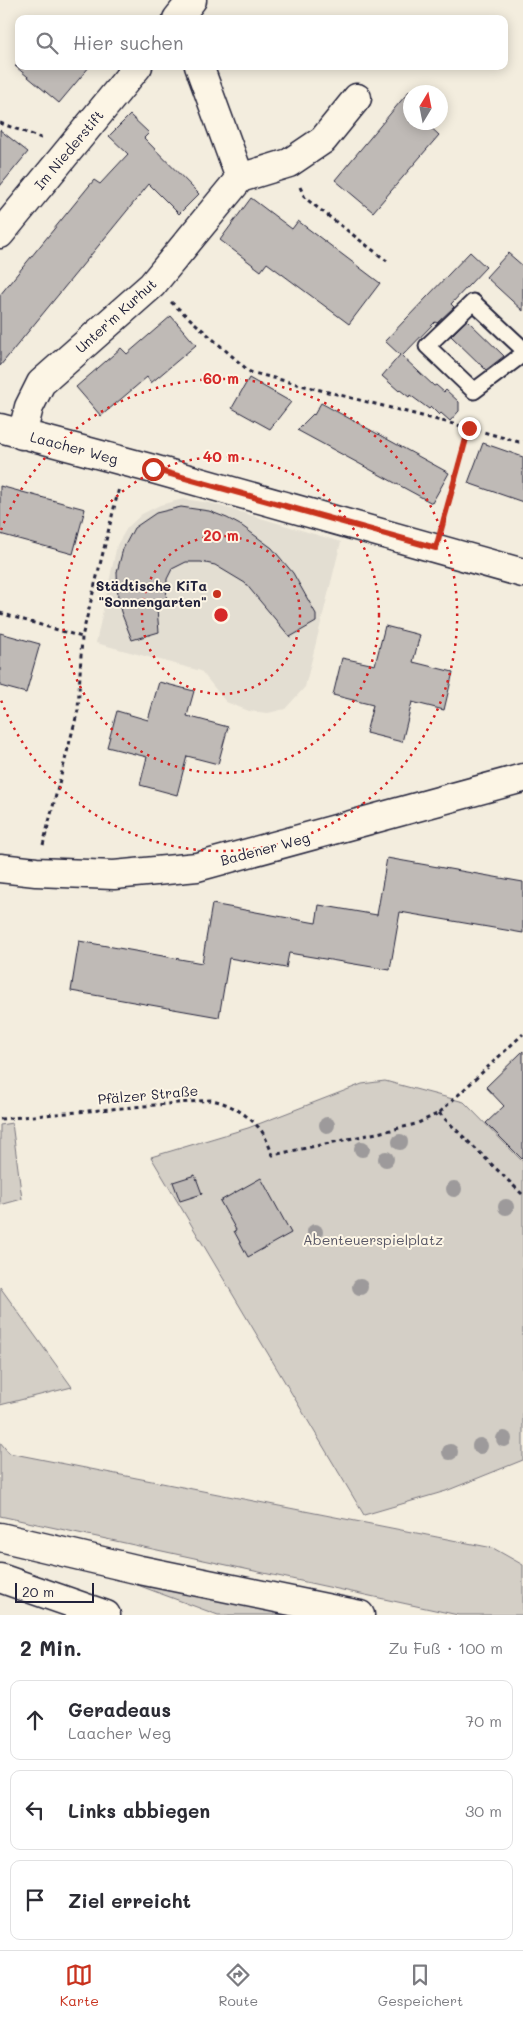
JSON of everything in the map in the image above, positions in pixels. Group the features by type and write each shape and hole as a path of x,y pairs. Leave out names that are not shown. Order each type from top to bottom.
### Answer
{"main road":[{"name":"Im Niederstift","path":"0,234 135,70"},
{"path":"200,70 240,178 289,163 323,140 357,98"},
{"name":"Unter'm Kurhut","path":"11,431 42,383 152,285 240,178"},
{"name":"Laacher Weg","path":"11,431 523,573"},
{"name":"Badener Weg","path":"0,868 36,872 114,874 197,867 523,778"},
{"path":"0,1537 140,1570 360,1615"},
{"path":"0,1578 106,1615"}],"lane":[{"path":"523,349 473,302 427,346 474,391 523,354"}],"path":[{"path":"0,123 71,149"},
{"path":"289,163 305,198 387,261"},
{"path":"152,285 250,372 519,442 523,441"},
{"path":"436,548 469,428"},
{"path":"36,872 78,710 82,637 120,484"},
{"path":"0,613 82,637"},
{"path":"523,1034 439,1113 523,1195"},
{"name":"Pfälzer Straße","path":"0,1120 211,1100 225,1103 237,1110 261,1131 273,1155 416,1124 439,1113"}],"shaded area":[{"name":"Städtische KiTa \"Sonnengarten\"","path":"183,499 210,503 341,542 305,687 285,709 268,713 249,711 226,702 201,671 96,643 117,545 127,528 142,514 160,505"}],"green space":[{"name":"Abenteuerspielplatz","path":"385,1081 464,1102 523,1162 523,1460 446,1491 364,1515 151,1157 248,1128 362,1084"},
{"path":"12,1123 22,1199 0,1205 0,1125"},
{"path":"0,1287 72,1387 0,1405"},
{"path":"0,1442 9,1453 493,1548 523,1565 523,1615 458,1615 0,1516"},
{"path":"100,1571 288,1615 218,1615"}],"building":[{"path":"20,70 87,70 59,103"},
{"path":"403,98 403,130 434,130 439,135 373,212 335,180"},
{"path":"130,115 149,133 144,138 199,194 179,214 149,184 0,366 0,295 94,180 100,184 128,154 109,136"},
{"path":"0,130 28,152 0,186"},
{"path":"251,198 292,229 298,221 380,283 349,324 267,263 261,271 220,240"},
{"path":"470,252 486,267 451,304 454,307 437,323 435,322 402,356 434,386 436,385 444,392 446,390 459,402 459,411 450,421 441,413 439,415 431,407 429,409 410,395 409,397 399,391 382,376 400,355 385,341"},
{"path":"508,253 523,266 523,311 486,277"},
{"path":"171,316 196,345 151,383 147,377 101,416 76,387 121,348 127,354"},
{"path":"467,320 504,356 486,370 451,336"},
{"path":"249,378 291,402 270,429 232,408"},
{"path":"321,403 449,473 432,503 297,430 314,415"},
{"path":"483,443 523,457 523,502 468,483"},
{"path":"0,486 85,509 73,554 0,534"},
{"path":"181,507 209,511 227,518 242,526 272,548 293,573 316,614 316,622 290,637 245,583 215,565 201,562 186,562 172,569 167,579 166,605 157,609 159,632 132,640 118,600 117,572 123,549 134,528 156,513"},
{"path":"385,626 420,635 413,662 453,672 444,710 412,702 402,742 366,733 373,705 333,695 342,658 375,665"},
{"path":"0,633 40,644 26,693 0,686"},
{"path":"159,682 194,691 187,716 228,727 218,764 187,756 177,795 140,785 147,757 107,747 117,711 148,720"},
{"path":"387,858 523,882 523,933 400,912 390,970 289,953 286,968 229,958 219,1017 71,991 79,941 202,963 212,904 316,923 319,905 377,915"},
{"path":"523,1051 523,1160 486,1123 504,1106 486,1087"},
{"path":"195,1175 202,1194 180,1201 173,1182"},
{"path":"261,1178 291,1233 248,1257 220,1201"}],"place":[{"name":"Städtische KiTa \"Sonnengarten\"","path":"217,594"}],"route":[{"path":"153,469 436,548 469,428"}]}
